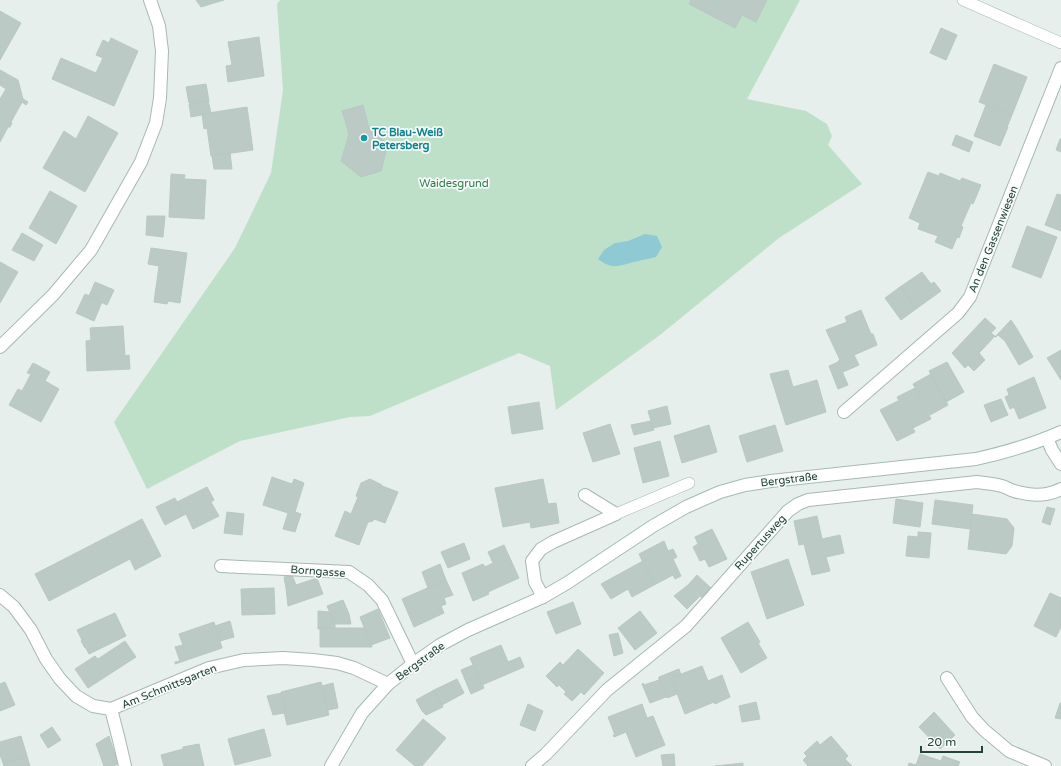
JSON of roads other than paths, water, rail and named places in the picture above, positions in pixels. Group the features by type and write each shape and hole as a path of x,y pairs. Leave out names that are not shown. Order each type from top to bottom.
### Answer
{"street":[{"path":"0,347 53,295 91,250 141,162 156,123 160,98 162,51 159,26 150,0"},
{"name":"An den Gassenwiesen","path":"844,412 958,313 970,297 1061,68"},
{"name":"Bergstraße","path":"331,766 362,713 388,684 413,664 440,645 468,630 543,597 567,584 653,526 686,507 720,492 745,485 976,459 1008,452 1061,432"},
{"path":"1047,438 1052,450 1061,464"},
{"name":"Rupertusweg","path":"532,766 546,754 607,690 686,626 788,511 798,504 808,500 977,482 990,483 1023,494 1033,495 1045,495 1061,489"},
{"path":"586,495 616,514"},
{"path":"543,597 536,582 532,562 541,549 553,542 616,514"},
{"name":"Borngasse","path":"221,566 349,572 368,584 382,600 413,664"},
{"name":"Am Schmittsgarten","path":"0,595 14,608 31,630 46,659 60,679 76,696 93,706 111,709 209,668 244,660 284,658 337,663 354,668 388,684"},
{"path":"947,678 972,717 984,730 1009,751 1045,766"},
{"path":"111,709 125,766"}],"lane":[{"path":"963,0 1061,43"},
{"path":"616,514 689,483"}],"water":[{"path":"645,234 657,236 662,247 656,257 615,266 607,265 598,259 604,250 615,243 628,241"}],"place":[{"name":"TC Blau-Weiß Petersberg","path":"364,138"}],"park label":[{"name":"Waidesgrund","path":"454,183"}]}
